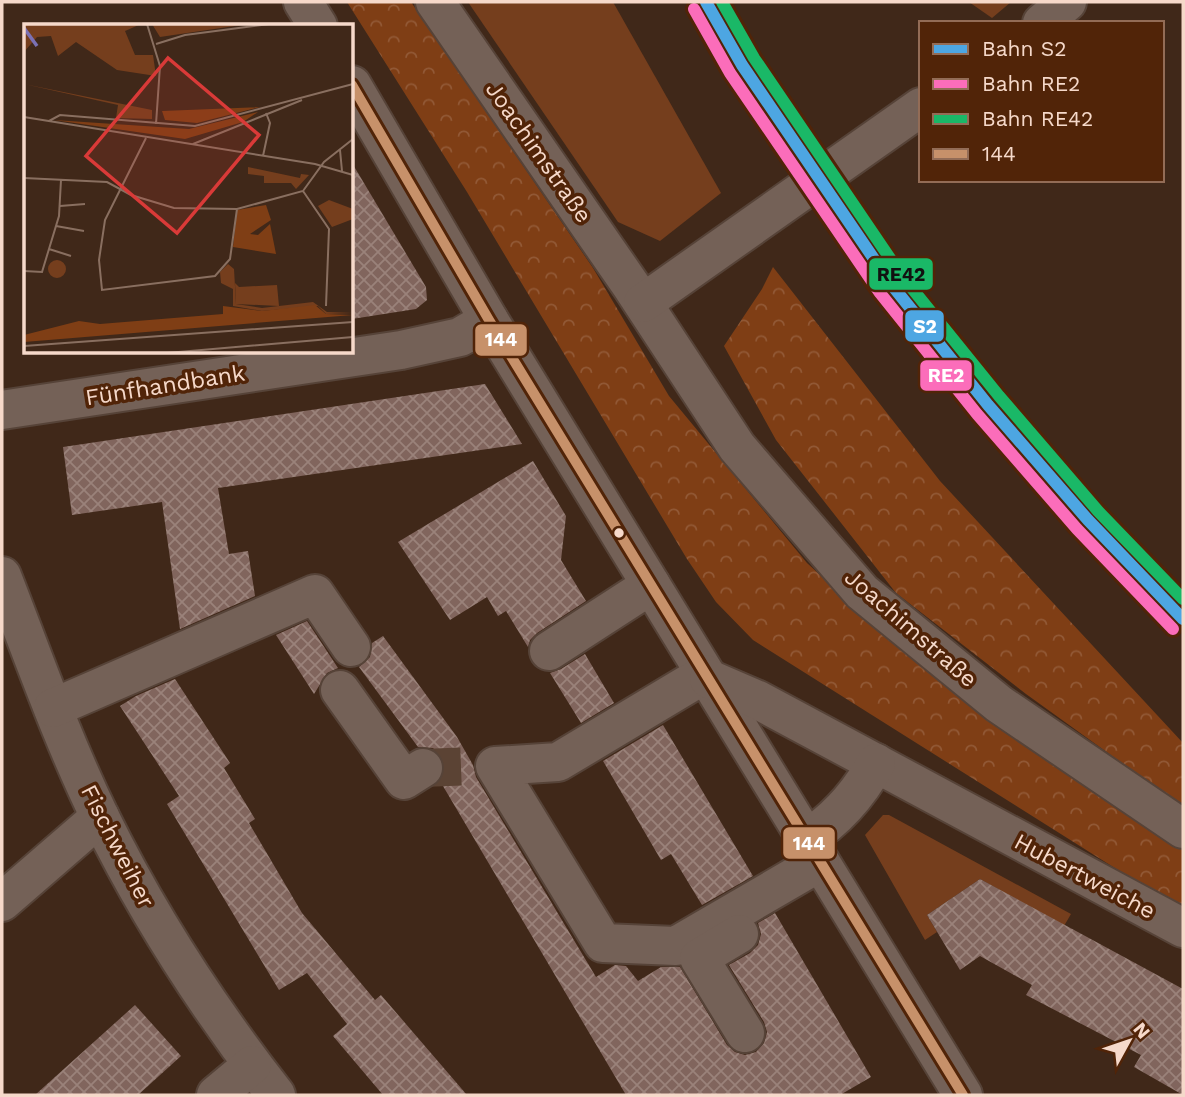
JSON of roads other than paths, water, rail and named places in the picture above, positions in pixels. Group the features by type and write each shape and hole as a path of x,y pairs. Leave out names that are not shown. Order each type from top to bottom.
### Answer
{"street":[{"path":"303,2 317,24"},
{"name":"Joachimstraße","path":"435,2 643,303 737,447 862,592 999,704 1183,829"},
{"path":"1044,21 1067,2"},
{"path":"354,88 489,320 962,1095"},
{"path":"643,303 919,108"},
{"name":"Fünfhandbank","path":"2,410 401,350 460,337 489,320"},
{"name":"Fischweiher","path":"2,576 53,708 100,817 162,930 252,1065 276,1095"},
{"path":"549,651 651,585"},
{"path":"53,708 315,594 351,647"},
{"path":"707,676 558,762 486,766 603,943 676,947 819,860"},
{"name":"Hubertweiche","path":"707,676 758,700 1183,929"},
{"path":"340,690 404,780 423,768"},
{"path":"745,1033 699,958 819,860 835,817 864,785 876,763"},
{"path":"2,902 100,817"},
{"path":"216,1095 252,1065"}],"tunnel":[{"path":"423,768 477,766"}],"rail line":[{"name":"S2","path":"706,2 742,65 891,284 988,405 1088,520 1183,619"},
{"name":"RE42","path":"722,2 754,58 902,276 999,396 1098,511 1183,599"},
{"name":"RE2","path":"694,9 730,73 880,293 977,414 1077,529 1173,629"}]}
